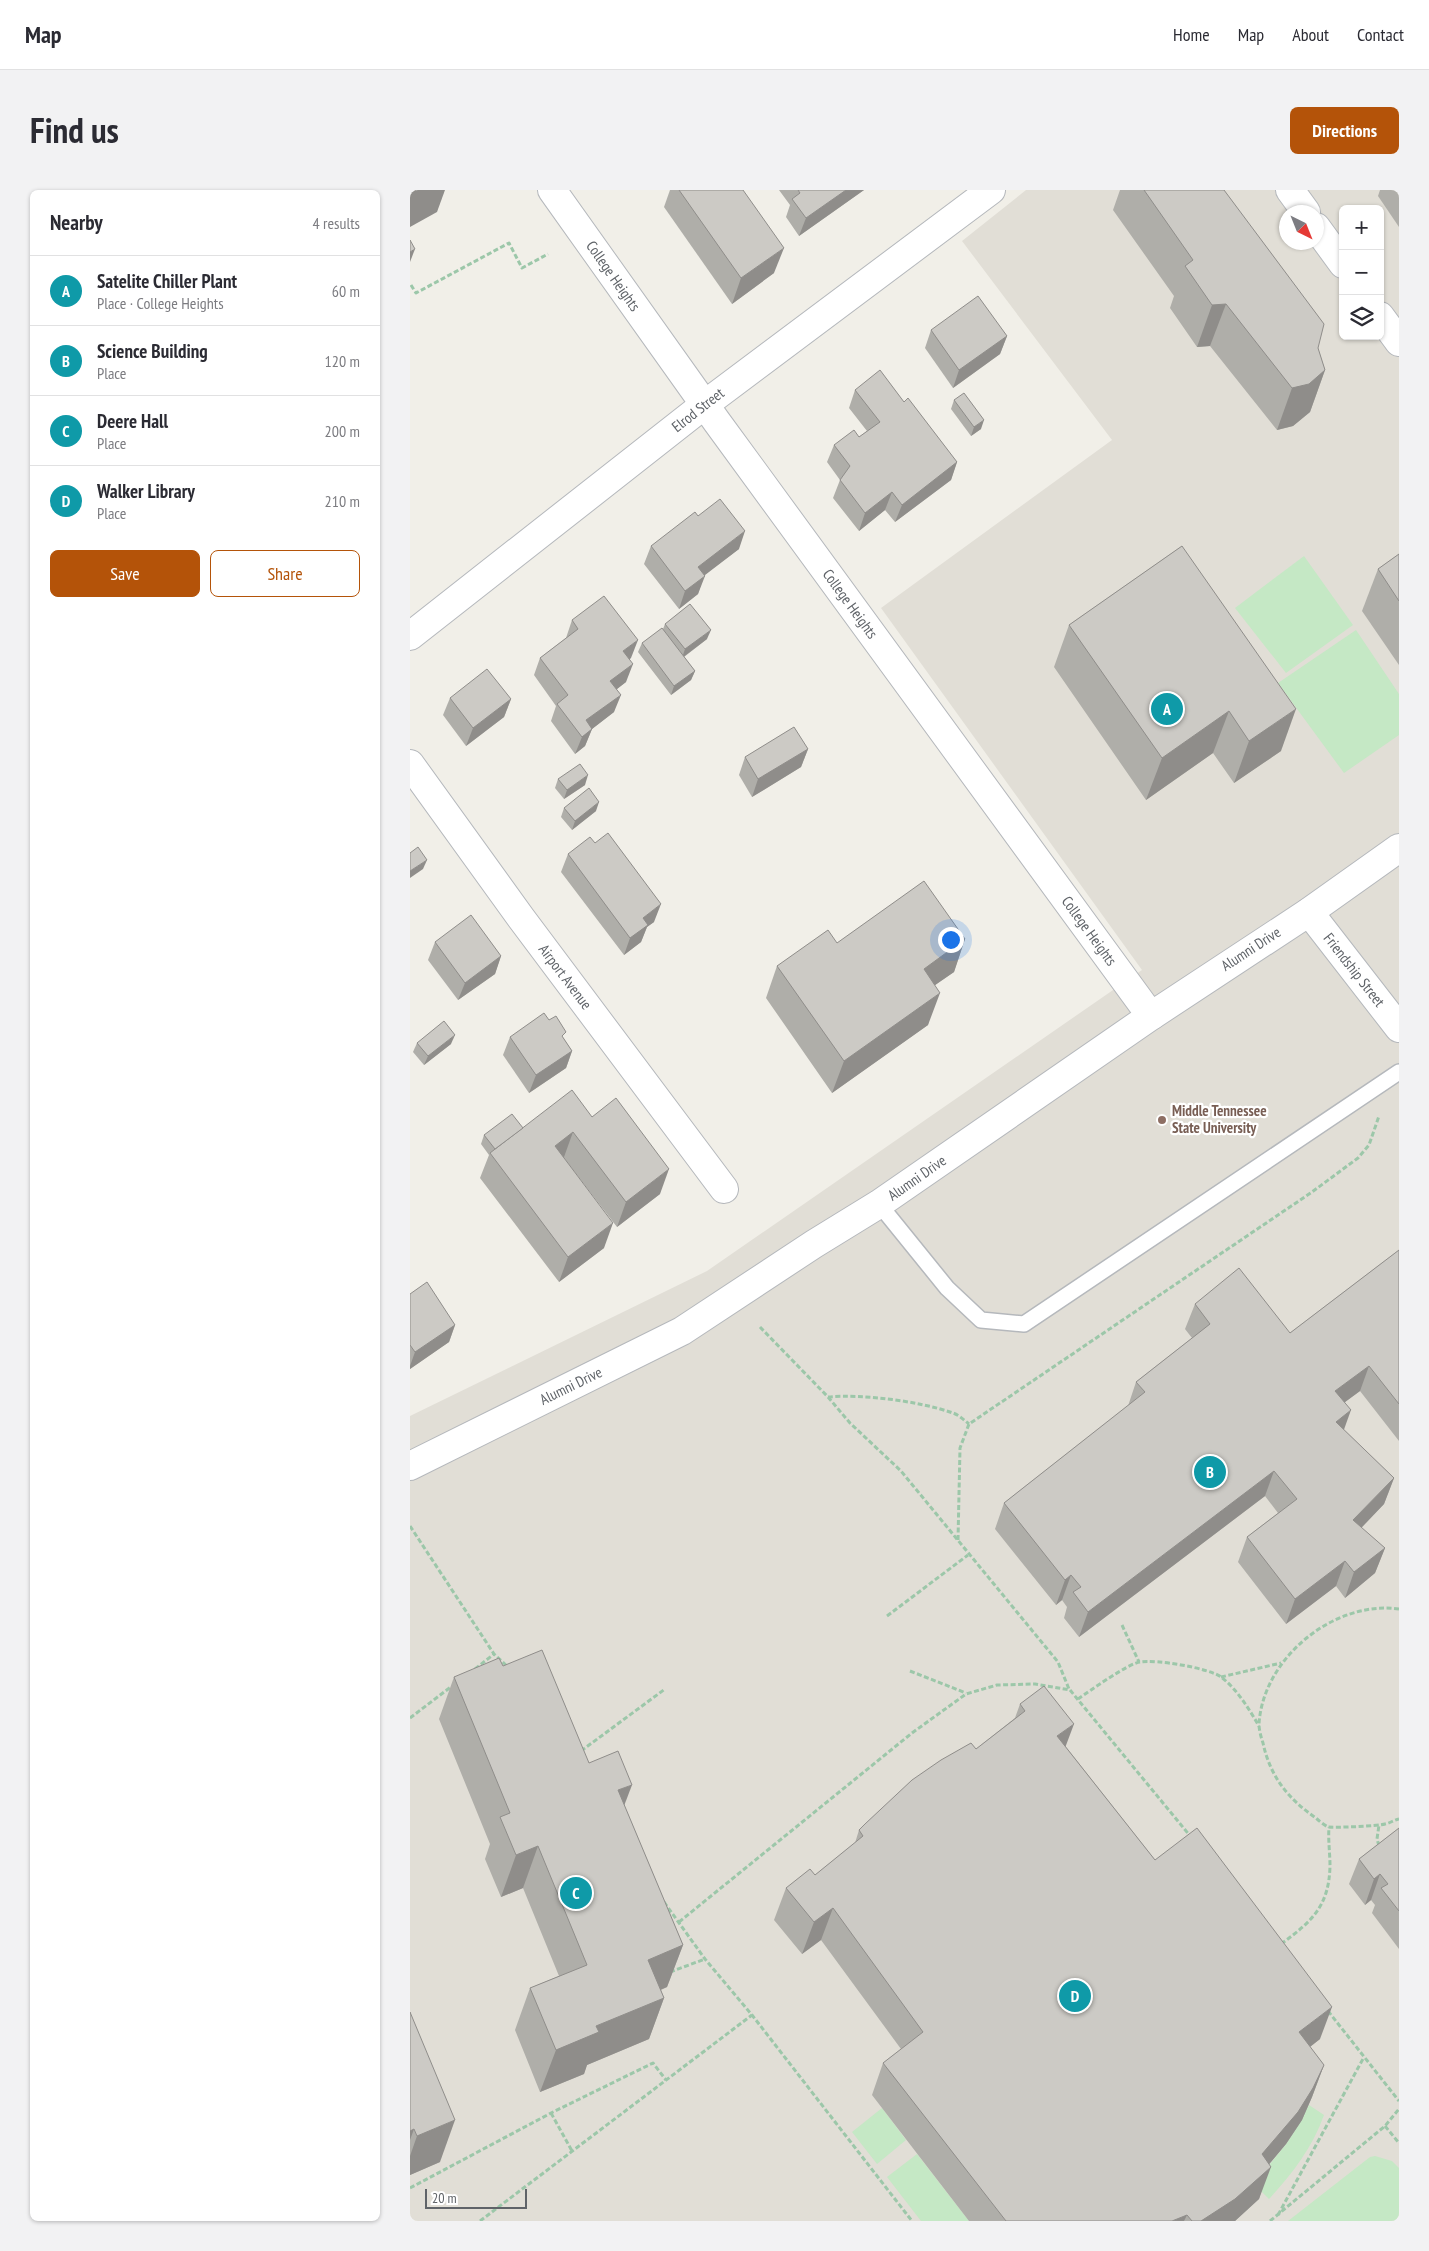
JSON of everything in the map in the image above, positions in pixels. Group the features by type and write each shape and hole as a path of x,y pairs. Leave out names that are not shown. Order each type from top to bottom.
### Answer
{"street":[{"name":"College Heights","path":"552,190 704,405 1151,1016"},
{"name":"Elrod Street","path":"410,636 704,405 991,190"},
{"path":"1290,190 1301,205"},
{"path":"1324,238 1339,259"},
{"path":"1384,321 1399,342"},
{"name":"Airport Avenue","path":"410,764 521,918 724,1189"},
{"name":"Alumni Drive","path":"410,1466 682,1331 814,1244 879,1204 1151,1016 1309,912 1399,848"},
{"name":"Friendship Street","path":"1309,912 1399,1028"}],"lane":[{"path":"879,1204 947,1288 981,1320 1024,1324 1399,1072"}],"path":[{"path":"411,285 416,293 509,243 522,268 548,254"},
{"path":"958,1540 960,1448 969,1424 1255,1231 1358,1158 1369,1145 1380,1114"},
{"path":"760,1327 828,1397 850,1424 901,1471 958,1540 968,1555 1058,1662 1070,1690 1192,1838"},
{"path":"828,1397 850,1395 928,1406 955,1414 969,1424"},
{"path":"410,1526 494,1654 514,1672"},
{"path":"887,1616 968,1555"},
{"path":"1259,1726 1262,1702 1282,1663 1307,1638 1334,1618 1362,1611 1388,1608 1399,1609"},
{"path":"1122,1625 1139,1662"},
{"path":"471,1672 494,1654"},
{"path":"1078,1700 1091,1689 1139,1662 1182,1664 1221,1676 1282,1663"},
{"path":"910,1671 966,1694"},
{"path":"1221,1676 1248,1708 1259,1726 1266,1758 1278,1783 1300,1807 1329,1827 1379,1825 1399,1818"},
{"path":"410,1718 456,1683"},
{"path":"679,1922 912,1733 966,1694 997,1685 1035,1684 1070,1690"},
{"path":"580,1752 665,1689"},
{"path":"577,1747 585,1759"},
{"path":"1379,1825 1377,1839 1381,1853"},
{"path":"1278,1946 1308,1924 1327,1894 1330,1866 1329,1827"},
{"path":"663,1901 705,1959 752,2015 912,2221"},
{"path":"662,1975 705,1959"},
{"path":"1324,2005 1399,2101"},
{"path":"480,2221 752,2015"},
{"path":"1278,2215 1364,2057"},
{"path":"410,2188 552,2113 653,2063 666,2080"},
{"path":"1270,2221 1385,2126 1399,2108"},
{"path":"552,2113 572,2151"},
{"path":"1385,2126 1399,2143"}],"shaded area":[{"name":"Middle Tennessee State University","path":"1026,190 1399,190 1399,2221 410,2221 410,1416 707,1271 1142,970 881,608 1112,440 962,241"}],"green space":[{"path":"1304,556 1353,625 1286,673 1235,608"},
{"path":"1356,630 1399,694 1399,735 1344,773 1278,683"},
{"path":"1309,2105 1324,2115 1319,2127 1301,2160 1269,2199 1254,2184 1286,2144"},
{"path":"882,2108 906,2140 877,2164 852,2132"},
{"path":"917,2154 969,2221 921,2221 887,2177"},
{"path":"1375,2156 1392,2161 1399,2168 1399,2221 1288,2221 1370,2157"}],"building":[{"path":"679,190 743,190 784,248 741,278"},
{"path":"798,190 846,190 806,218 792,199 800,193"},
{"path":"1144,190 1224,190 1324,324 1318,348 1325,370 1309,384 1292,388 1226,304 1212,305 1185,266 1193,260"},
{"path":"410,240 415,249 410,252"},
{"path":"978,296 1007,336 959,370 931,330"},
{"path":"880,370 904,402 908,398 957,462 902,505 892,492 865,513 840,480 850,466 834,445 854,430 859,437 880,422 855,390"},
{"path":"964,393 984,420 974,427 954,400"},
{"path":"720,499 745,531 698,567 705,576 685,591 651,546 695,512 698,516"},
{"path":"1182,546 1296,709 1249,741 1229,711 1162,758 1069,625"},
{"path":"1399,554 1399,601 1378,569"},
{"path":"604,596 638,640 623,651 633,664 610,681 621,695 586,720 592,729 582,737 557,704 568,695 540,658 578,629 572,620"},
{"path":"690,604 711,630 685,649 665,624"},
{"path":"662,628 695,671 674,686 642,643"},
{"path":"487,669 511,699 473,728 450,698"},
{"path":"794,727 808,749 758,779 745,757"},
{"path":"580,764 588,775 567,790 558,779"},
{"path":"589,788 599,802 575,821 564,808"},
{"path":"608,833 661,904 643,918 648,925 630,938 568,854 590,837 595,843"},
{"path":"418,847 427,860 410,871 410,853"},
{"path":"924,881 965,939 924,969 940,993 844,1061 777,966 828,930 837,943"},
{"path":"471,915 501,956 465,983 435,942"},
{"path":"544,1013 549,1020 556,1016 566,1032 562,1036 572,1051 536,1075 510,1037"},
{"path":"444,1021 455,1035 428,1056 417,1043"},
{"path":"572,1090 592,1117 616,1098 669,1169 626,1202 573,1132 555,1146 613,1223 568,1257 490,1153"},
{"path":"512,1114 523,1128 495,1149 484,1135"},
{"path":"1399,1250 1399,1404 1369,1366 1335,1391 1351,1410 1336,1422 1394,1478 1353,1520 1385,1548 1354,1572 1345,1561 1295,1599 1247,1537 1297,1499 1274,1471 1088,1612 1073,1592 1081,1587 1071,1575 1065,1580 1004,1503 1145,1392 1136,1382 1210,1324 1195,1304 1239,1268 1290,1333"},
{"path":"427,1282 455,1325 415,1352 410,1345 410,1294"},
{"path":"542,1650 589,1763 618,1751 632,1785 618,1790 683,1945 648,1960 664,1998 596,2026 599,2032 556,2050 530,1988 587,1965 538,1846 516,1855 500,1817 510,1813 454,1677 499,1658 503,1666"},
{"path":"1044,1686 1074,1724 1057,1736 1155,1860 1197,1828 1332,2007 1299,2032 1324,2065 1313,2088 1298,2112 1262,2154 1271,2167 1235,2199 1201,2221 1192,2221 1187,2215 1172,2221 1006,2221 883,2063 923,2032 833,1908 814,1922 786,1888 810,1869 815,1875 863,1836 859,1830 912,1780 941,1760 971,1743 976,1749 1025,1711 1020,1704"},
{"path":"1399,1828 1399,1911 1381,1888 1388,1884 1380,1874 1374,1879 1359,1859"},
{"path":"410,2012 455,2120 417,2136 414,2129 410,2131"}],"place":[{"name":"Satelite Chiller Plant","path":"1167,709"},
{"name":"Middle Tennessee State University","path":"1162,1120"},
{"name":"Science Building","path":"1210,1472"},
{"name":"Deere Hall","path":"576,1893"},
{"name":"Walker Library","path":"1075,1996"}]}
